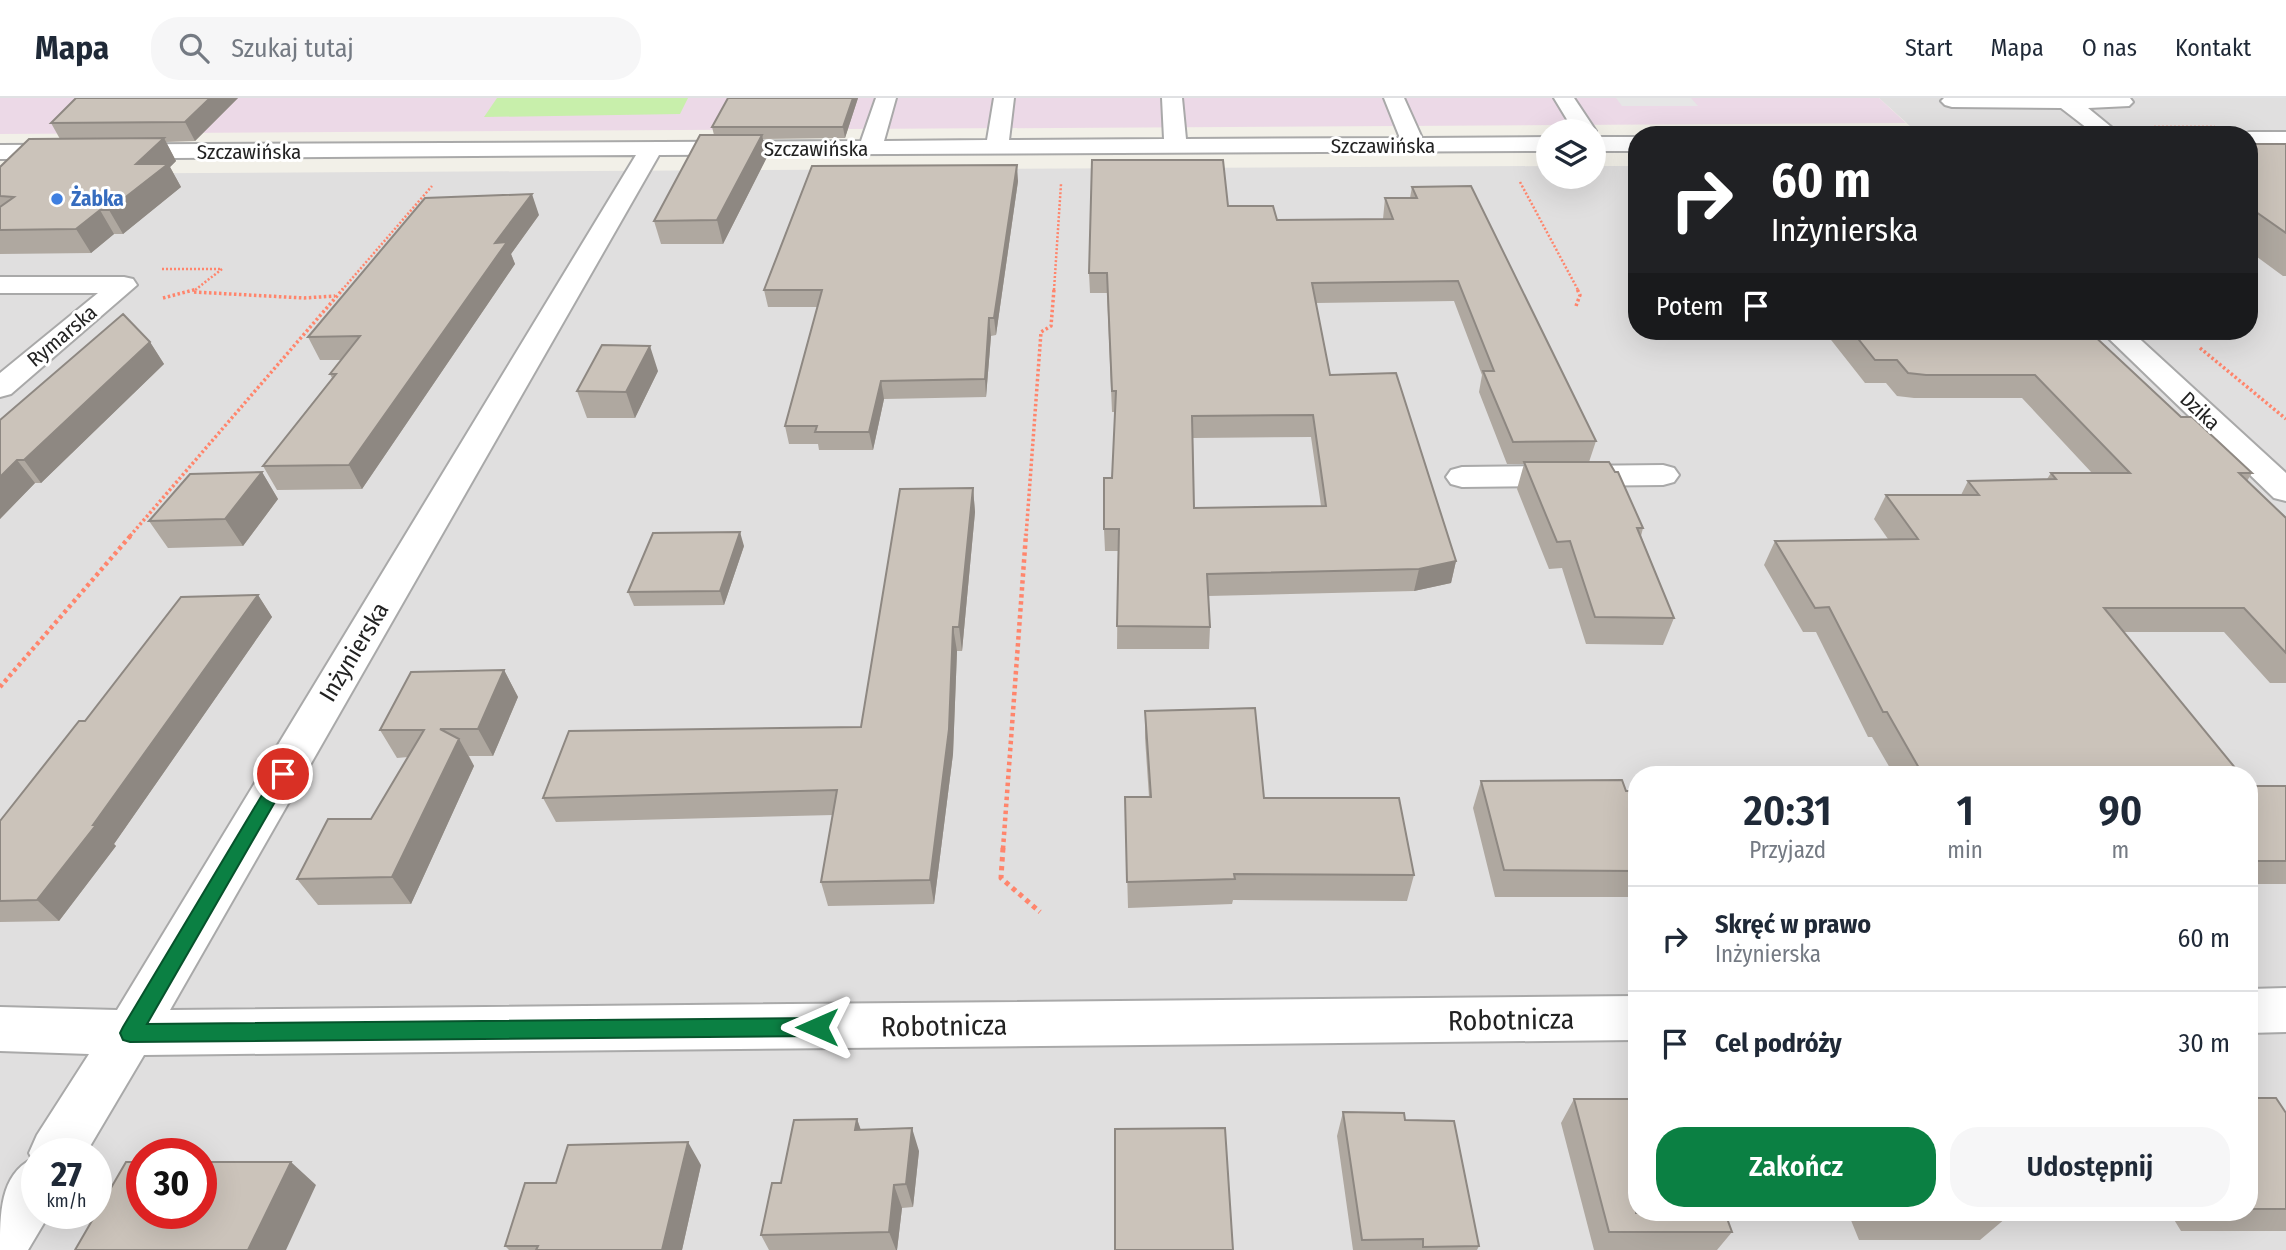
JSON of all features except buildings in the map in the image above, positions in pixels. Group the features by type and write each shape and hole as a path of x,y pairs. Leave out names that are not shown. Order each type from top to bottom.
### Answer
{"street":[{"path":"870,149 886,98"},
{"path":"998,148 1004,98"},
{"path":"1172,98 1176,147"},
{"path":"1394,98 1414,145"},
{"path":"1564,98 1577,119"},
{"path":"1952,101 2122,102"},
{"path":"2066,102 2098,126"},
{"path":"2258,139 2286,139"},
{"path":"1606,143 1628,140"},
{"name":"Szczawińska","path":"0,152 1536,144"},
{"name":"Inżynierska","path":"65,1138 130,1033 651,150"},
{"name":"Rymarska","path":"0,285 124,285 0,388"},
{"name":"Dzika","path":"2125,340 2286,491"},
{"path":"1462,477 1663,475"},
{"path":"2258,1011 2286,1010"},
{"name":"Robotnicza","path":"0,1030 130,1033 1628,1018"},
{"path":"0,1244 21,1210"}],"path":[{"path":"1514,172 1580,295 1576,306"},
{"path":"1041,912 1001,878 1041,332 1051,326 1061,176"},
{"path":"0,687 433,185"},
{"path":"193,292 304,298 337,295"},
{"path":"2196,344 2286,419"}],"shaded area":[{"path":"0,98 1879,98 1906,123 1606,125 1606,119 1536,119 1536,125 0,134"},
{"path":"1616,98 1691,98 1698,106 1622,106"},
{"path":"1879,98 2286,98 2286,1250 0,1250 0,174 1536,166 1536,189 1606,189 1606,166 1628,166 1628,340 2258,340 2258,126 1910,126"}],"green space":[{"path":"497,98 688,98 680,114 484,117"}],"place":[{"name":"Żabka","path":"57,199"}],"route":[{"path":"283,774 130,1033 817,1027"}]}
